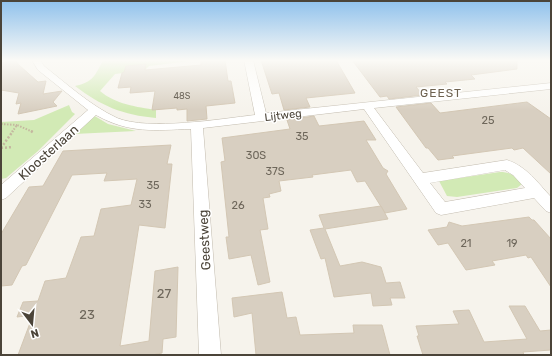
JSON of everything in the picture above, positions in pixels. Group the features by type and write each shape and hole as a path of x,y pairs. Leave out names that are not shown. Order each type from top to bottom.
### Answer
{"street":[{"name":"Lijtweg","path":"52,77 95,110 113,120 128,125 147,126 197,125 367,105 551,86"},
{"path":"252,77 262,117"},
{"path":"367,105 441,209 535,192"},
{"name":"Kloosterlaan","path":"1,194 95,110"},
{"name":"Geestweg","path":"197,125 210,355"},
{"path":"420,179 507,166 518,171 535,192 551,207"}],"path":[{"path":"1,124 10,124 34,133"},
{"path":"1,148 17,126"},
{"path":"1,148 13,147"}],"green space":[{"path":"94,77 113,77 100,91 119,102 156,110 156,118 123,112 103,104 75,86"},
{"path":"69,105 72,112 75,114 38,151 6,178 1,179 1,122 34,120"},
{"path":"93,115 108,124 136,131 74,134"},
{"path":"500,172 512,175 522,184 517,188 457,197 447,196 439,181"}],"building":[{"path":"1,77 32,77 38,82 46,81 43,94 62,91 53,102 57,106 18,114 21,103 16,104 19,93 1,90"},
{"path":"121,77 227,77 228,81 231,81 235,103 206,106 207,119 187,121 187,109 177,110 177,108 152,110 155,91 130,93 131,87 118,88"},
{"path":"266,77 346,77 355,93 306,98 310,107 284,110 279,93 272,94"},
{"path":"365,77 473,77 475,79 416,87 423,95 389,99 387,96 380,97"},
{"path":"527,102 551,119 551,174 523,148 514,150 512,148 452,156 454,158 438,160 428,148 426,148 396,107 431,103 440,113"},
{"path":"314,116 319,126 364,121 376,140 366,140 383,168 388,171 386,174 407,209 385,213 365,181 357,182 351,170 279,181 281,191 269,194 270,197 263,198 268,229 260,230 270,282 258,285 251,255 229,259 226,237 229,237 221,162 225,161 222,138 290,129 287,120"},
{"path":"171,145 167,164 172,164 165,228 139,225 120,346 149,341 155,271 178,267 176,337 163,339 162,353 152,355 18,355 33,315 17,317 23,302 38,301 45,281 66,278 81,237 94,236 101,209 131,205 137,179 104,181 107,173 72,175 26,265 22,266 12,285 1,286 1,234 29,187 43,186 63,151"},
{"path":"381,206 388,219 325,229 340,266 362,262 381,267 386,283 400,282 405,298 390,298 392,305 373,306 371,293 334,297 325,258 321,259 310,230 324,228 319,215"},
{"path":"529,217 534,220 551,239 551,287 531,257 528,258 526,255 492,261 495,265 466,270 448,243 438,245 428,230 447,227 449,222 462,226"},
{"path":"282,292 287,318 296,317 300,335 354,333 353,325 382,325 390,355 256,355 252,313 234,317 232,298"},
{"path":"509,306 525,306 540,331 551,330 551,350 523,352 524,355 423,355 417,336 419,336 416,326 459,324 453,311 469,310 484,342 527,339"}],"district":[{"name":"GEEST","path":"441,93"}]}
